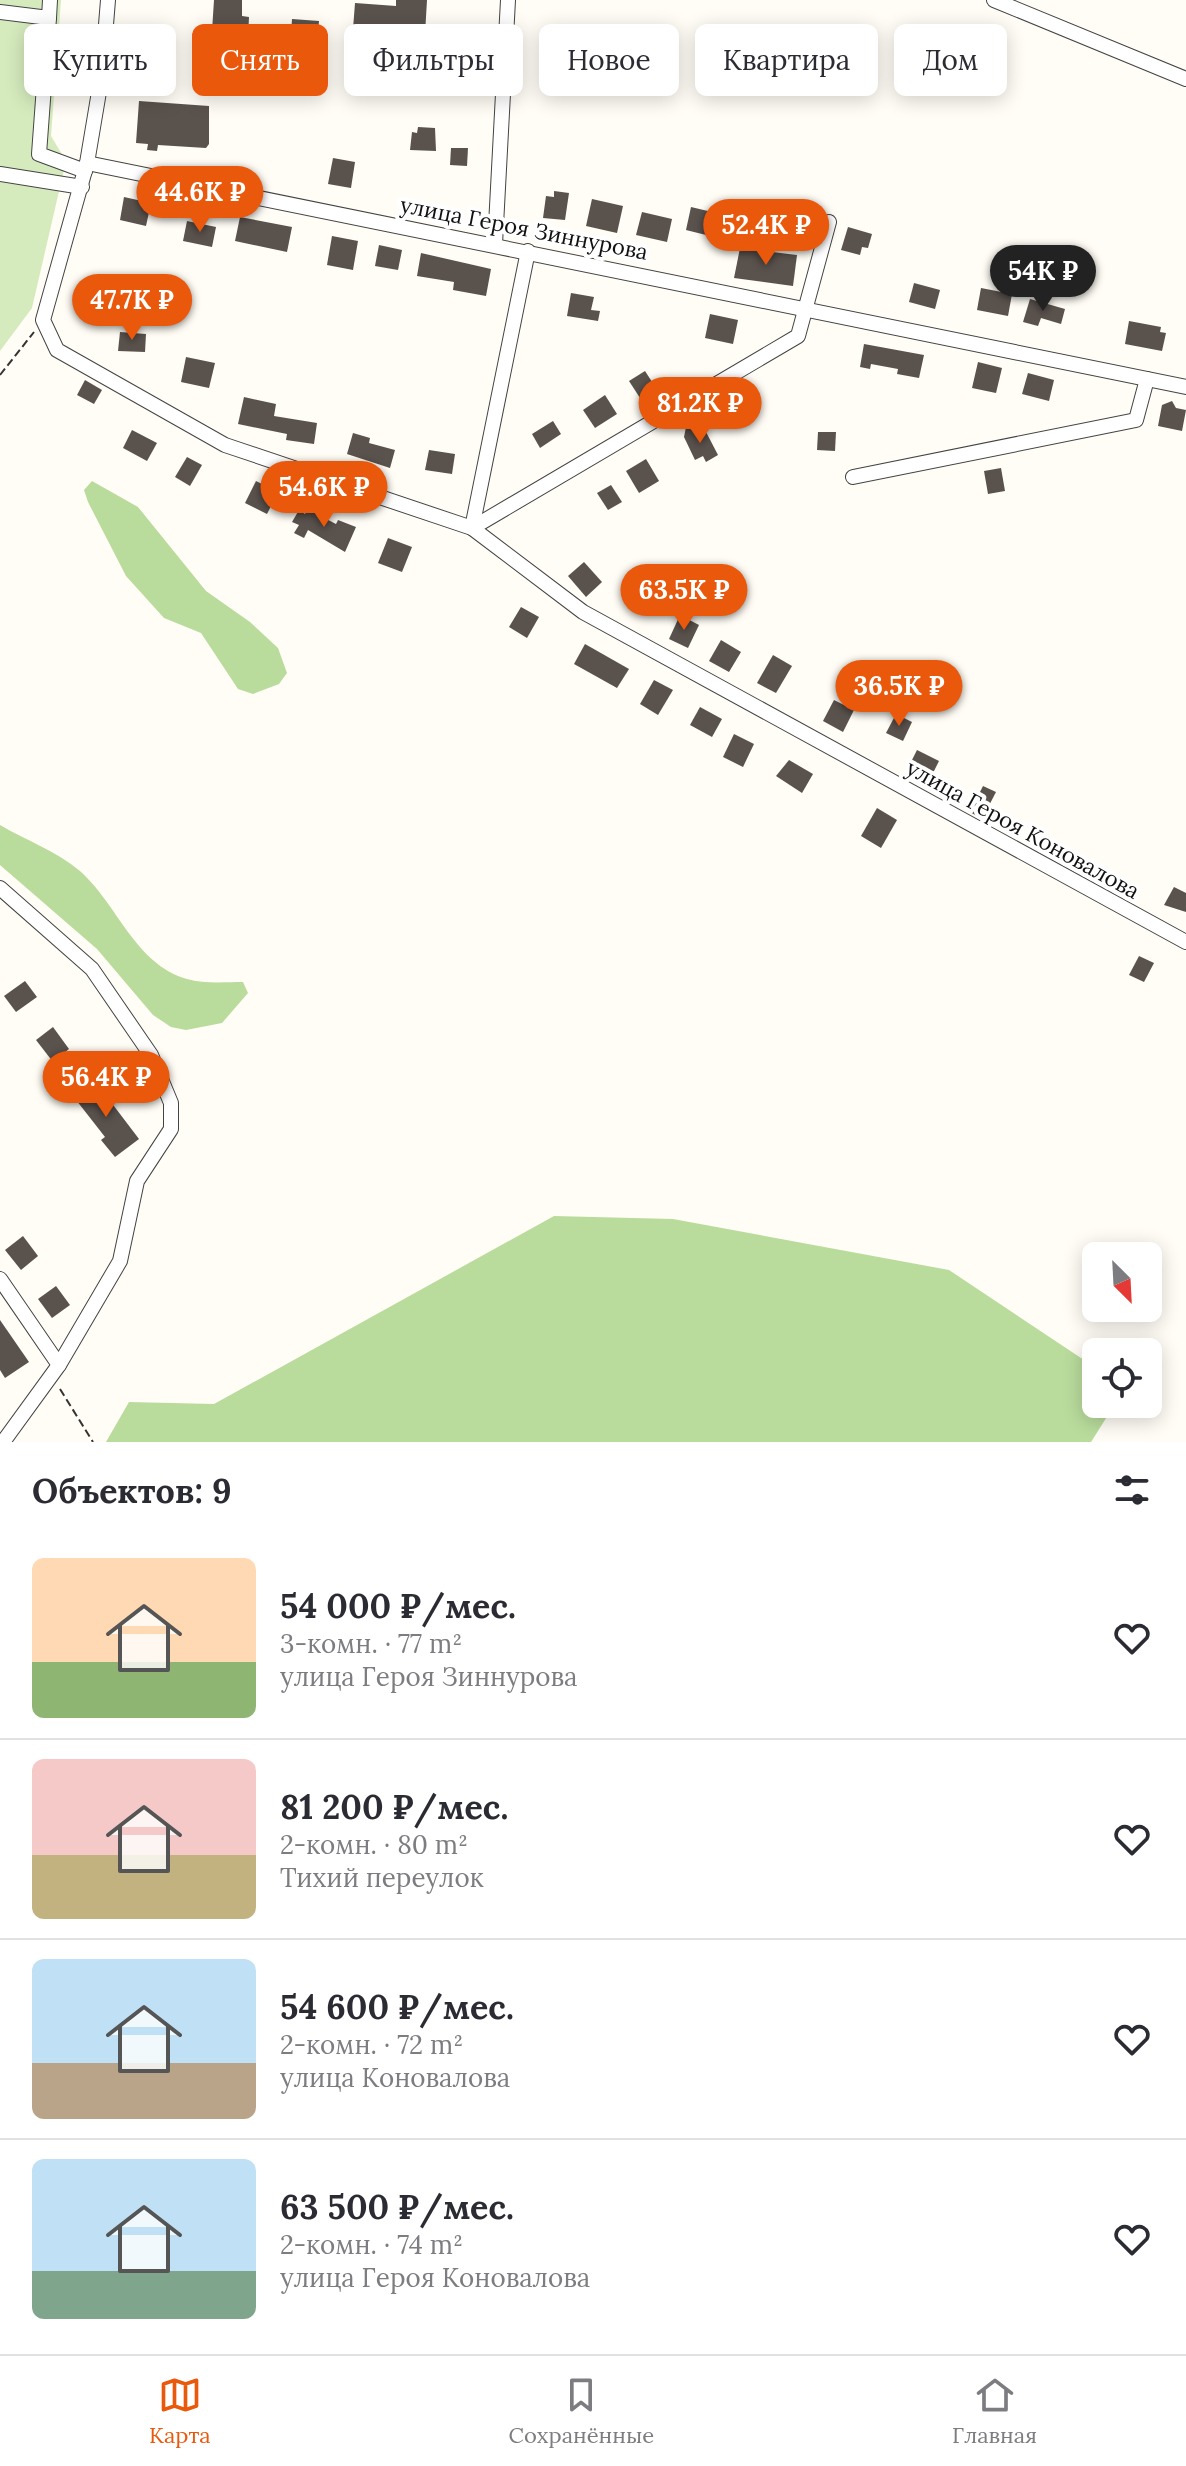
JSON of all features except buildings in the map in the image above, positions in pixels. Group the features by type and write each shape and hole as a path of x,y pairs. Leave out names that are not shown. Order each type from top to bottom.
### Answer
{"street":[{"path":"0,12 49,18 50,0"},
{"path":"43,320 82,187 102,74 108,0"},
{"path":"495,244 508,0"},
{"path":"994,0 1186,79"},
{"name":"улица Героя Зиннурова","path":"49,18 39,154 86,167 495,244 1186,387"},
{"path":"0,174 82,187"},
{"path":"472,528 798,336 829,222"},
{"path":"472,528 528,251"},
{"name":"улица Героя Коновалова","path":"43,320 57,350 225,445 472,528 583,612 1186,942"},
{"path":"853,477 1136,420 1147,379"},
{"path":"0,888 92,969 151,1055 171,1103 171,1129 137,1181 120,1261 56,1370 3,1442"},
{"path":"0,1279 56,1370"}],"path":[{"path":"0,375 43,320"},
{"path":"56,1370 77,1422 93,1442"}],"green space":[{"path":"0,0 61,0 59,24 24,24 24,96 54,96 51,136 66,161 32,308 0,351"},
{"path":"92,481 138,507 206,591 250,622 278,648 287,673 279,684 253,694 238,689 201,633 164,618 126,576 88,502 84,490"},
{"path":"0,825 51,851 80,871 154,961 187,979 243,982 248,993 222,1023 186,1030 171,1027 153,1015 97,949 0,865"},
{"path":"554,1216 673,1219 949,1270 1082,1359 1082,1418 1106,1418 1091,1442 106,1442 129,1402 214,1404"}]}
